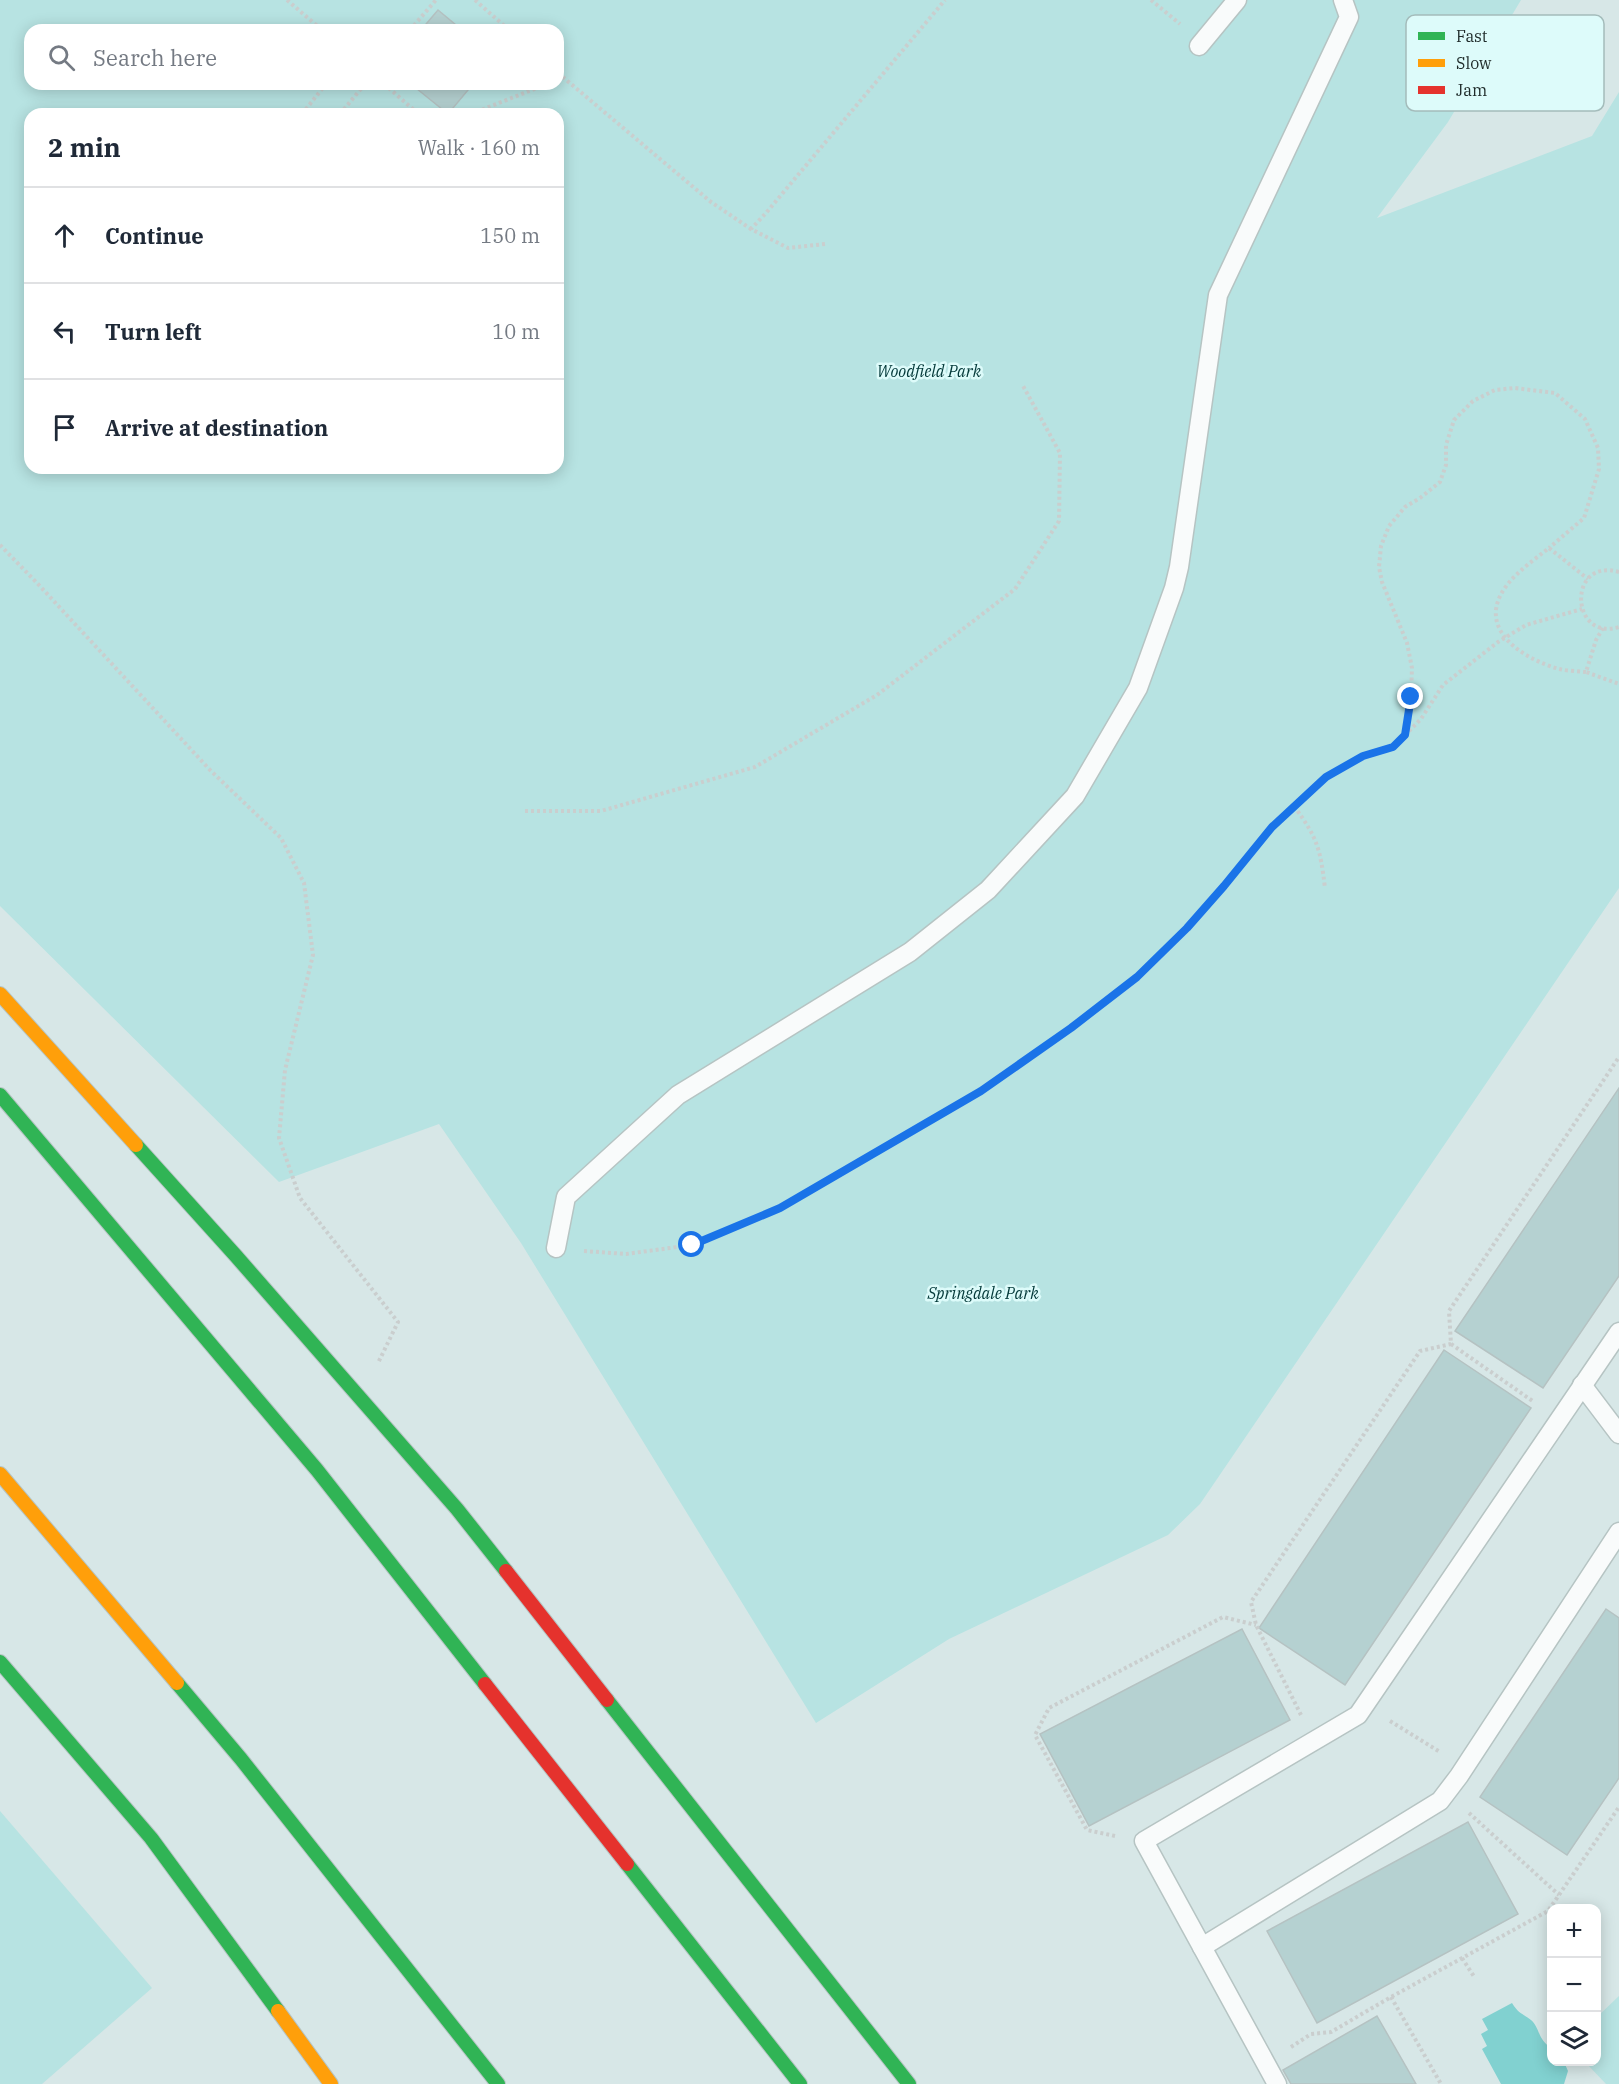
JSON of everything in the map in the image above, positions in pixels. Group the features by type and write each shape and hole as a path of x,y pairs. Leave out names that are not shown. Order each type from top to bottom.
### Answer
{"highway":[{"path":"0,994 236,1256 457,1509 909,2084"},
{"path":"0,1095 317,1470 800,2084"},
{"path":"0,1474 241,1759 498,2084"},
{"path":"0,1662 151,1838 332,2084"}],"lane":[{"path":"1199,46 1237,0"},
{"path":"556,1248 566,1197 678,1095 910,952 988,890 1075,796 1138,688 1174,588 1179,567 1218,295 1349,17 1343,0"},
{"path":"1277,2084 1144,1841 1358,1715 1619,1332"},
{"path":"1582,1385 1619,1434"},
{"path":"1202,1947 1440,1801 1619,1532"}],"path":[{"path":"287,0 315,24"},
{"path":"416,24 436,0"},
{"path":"475,0 502,24"},
{"path":"751,229 945,0"},
{"path":"1151,0 1184,27"},
{"path":"564,81 711,202 751,229 788,248 825,244"},
{"path":"308,108 321,90"},
{"path":"345,108 360,90"},
{"path":"391,90 412,108"},
{"path":"486,108 532,90"},
{"path":"525,811 601,811 755,767 877,694 1015,589 1059,521 1060,453 1022,384"},
{"path":"1405,735 1411,697 1412,668 1407,643 1382,582 1379,567 1381,546 1389,526 1405,507 1440,482 1446,465 1446,445 1454,420 1473,400 1495,390 1515,388 1555,393 1585,419 1598,448 1599,469 1584,518 1507,585 1497,605 1496,625 1504,639 1525,654 1559,669 1586,672 1619,684"},
{"path":"0,545 210,770 281,838 304,883 313,955 285,1070 279,1138 300,1198 398,1322 361,1399"},
{"path":"1549,548 1588,579"},
{"path":"1619,572 1607,570 1597,573 1588,579 1580,592 1582,609 1586,617 1603,628 1619,627"},
{"path":"556,1248 626,1254 692,1245 780,1208 981,1091 1071,1028 1137,977 1187,928 1272,827 1326,777 1363,756 1393,747 1421,719 1443,685 1504,639 1526,625 1582,609"},
{"path":"1586,672 1596,640 1603,628"},
{"path":"1294,806 1313,832 1320,851 1325,888"},
{"path":"1452,1344 1449,1311 1619,1058"},
{"path":"1314,1741 1256,1625 1251,1602 1420,1351 1452,1344 1559,1419"},
{"path":"1087,1830 1035,1735 1049,1708 1223,1617 1256,1625"},
{"path":"1364,1707 1412,1733 1463,1767"},
{"path":"1446,1792 1558,1895"},
{"path":"1320,2034 1331,2032 1548,1911 1619,1807"},
{"path":"1462,1958 1475,1978"},
{"path":"1391,1997 1441,2084"}],"green space":[{"path":"0,0 1521,0 1512,15 1406,15 1406,111 1455,111 1377,218 1592,136 1619,92 1619,888 1200,1504 1168,1535 949,1639 816,1723 521,1243 439,1124 279,1182 0,906"},
{"path":"0,1811 152,1988 42,2084 0,2084"},
{"path":"1619,1996 1619,2084 1606,2084 1589,2066 1601,2066 1601,2013"}],"water":[{"path":"1512,2003 1534,2023 1547,2044 1547,2066 1566,2066 1568,2071 1564,2084 1501,2084 1482,2049 1487,2046 1481,2034 1488,2030 1482,2019"}],"building":[{"path":"438,10 455,24 426,24"},
{"path":"418,90 468,90 453,108 441,108"},
{"path":"1619,1088 1619,1276 1543,1388 1455,1331"},
{"path":"1444,1350 1531,1408 1345,1685 1259,1628"},
{"path":"1606,1609 1619,1618 1619,1778 1567,1855 1480,1797"},
{"path":"1242,1629 1290,1720 1089,1826 1040,1734"},
{"path":"1468,1822 1518,1914 1317,2023 1267,1931"},
{"path":"1377,2016 1416,2084 1291,2084 1283,2070"}],"traffic: fast":[{"path":"0,1095 317,1470 485,1684"},
{"path":"136,1145 457,1509 506,1571"},
{"path":"0,1662 151,1838 278,2011"},
{"path":"177,1683 241,1759 498,2084"},
{"path":"607,1700 909,2084"},
{"path":"627,1864 800,2084"}],"traffic: slow":[{"path":"0,994 136,1145"},
{"path":"0,1474 177,1683"},
{"path":"278,2011 331,2084"}],"traffic: jam":[{"path":"506,1571 607,1700"},
{"path":"485,1684 627,1864"}],"route":[{"path":"692,1245 780,1208 981,1091 1071,1028 1137,977 1187,928 1272,827 1326,777 1363,756 1393,747 1405,735 1411,697"}],"park label":[{"name":"Woodfield Park","path":"929,371"},
{"name":"Springdale Park","path":"983,1293"}]}
